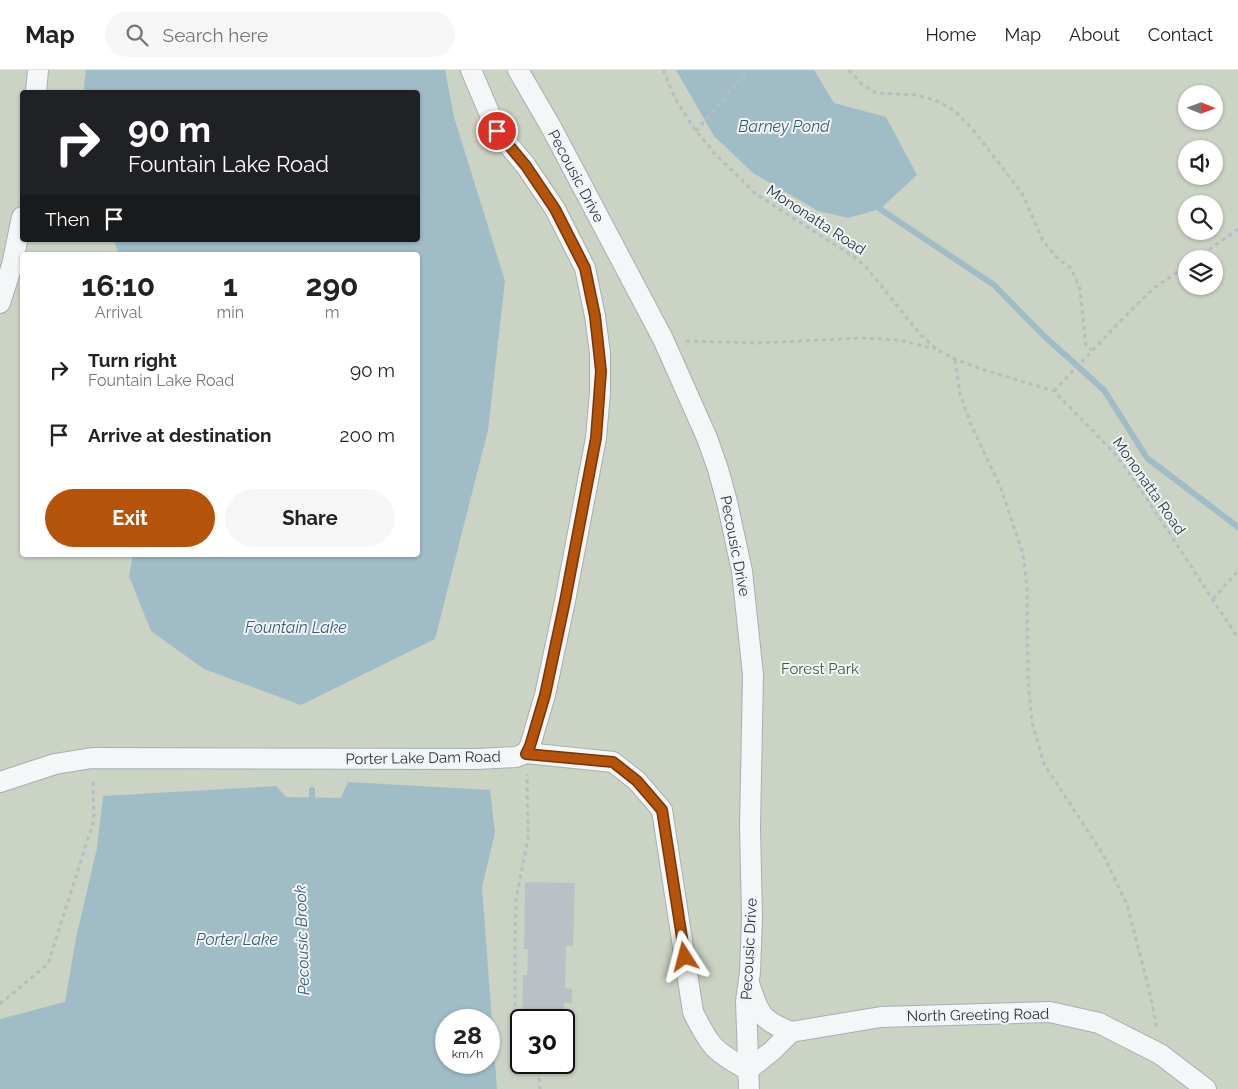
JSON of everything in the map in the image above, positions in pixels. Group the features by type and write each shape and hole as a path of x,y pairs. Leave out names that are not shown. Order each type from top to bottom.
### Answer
{"street":[{"path":"36,90 38,70"},
{"path":"471,70 497,131 526,166 555,209 585,268 595,316 600,353 600,394 596,438 546,688 530,746 526,754"},
{"name":"Pecousic Drive","path":"518,70 555,135 663,339 694,407 718,469 742,571 750,640 753,707 750,827 752,918 746,1001 748,1080"},
{"path":"0,303 15,256 20,228"},
{"name":"Porter Lake Dam Road","path":"0,782 55,764 92,758 478,759 516,757 526,754 613,762 637,781 662,810 693,1012 707,1041 748,1080"},
{"path":"748,980 763,1018 791,1032 748,1080"},
{"name":"North Greeting Road","path":"791,1032 881,1017 1050,1012 1098,1024 1160,1054 1206,1089"}],"path":[{"name":"Mononatta Road","path":"663,70 675,98 696,131 715,154 756,194 854,257 866,267 920,334 936,349 954,359 1054,391 1068,402 1134,478 1238,638"},
{"path":"696,131 748,70"},
{"path":"849,70 863,85 876,92 916,95 935,100 955,111 975,132 1023,195 1043,241 1059,260 1071,268 1080,289 1086,346 1092,350"},
{"path":"1209,250 1238,229"},
{"path":"1054,391 1136,304 1154,288 1178,272"},
{"path":"663,339 758,343 870,338 898,340 936,349"},
{"path":"954,359 960,394 971,425 1000,486 1024,554 1028,615 1028,681 1032,722 1044,764 1104,856 1127,905 1156,1021 1160,1054"},
{"path":"1213,600 1238,571"},
{"path":"515,1009 514,969 516,900 528,838 526,754"},
{"path":"0,1004 48,964 94,820 92,758"},
{"path":"539,1074 540,1089"}],"green space":[{"name":"Forest Park","path":"0,70 1238,70 1238,1089 0,1089"}],"water":[{"name":"Fountain Lake","path":"86,70 445,70 454,117 505,281 488,430 435,639 301,705 204,669 151,631 129,576 133,557 420,557 420,252 118,252 115,242 420,242 420,90 85,90"},
{"name":"Barney Pond","path":"676,70 814,70 834,103 886,117 917,175 880,209 848,218 818,211 753,173 714,136"},
{"name":"Porter Lake","path":"348,782 490,790 495,833 482,887 491,1009 435,1009 435,1074 496,1074 497,1089 0,1089 0,1019 65,1002 76,938 97,848 103,796 276,786 286,797 341,798"}],"building":[{"path":"525,882 575,883 573,946 566,946 565,988 572,989 572,1003 564,1003 564,1009 522,1009 523,975 527,975 528,949 524,949"}],"waterway":[{"path":"880,209 994,285 1044,336 1104,390 1147,458 1238,527"},
{"name":"Pecousic Brook","path":"312,790 312,805"}],"route":[{"path":"497,131 526,166 555,209 585,268 595,316 601,371 596,438 565,601 545,695 526,754 613,762 637,781 662,810 685,957"}]}
